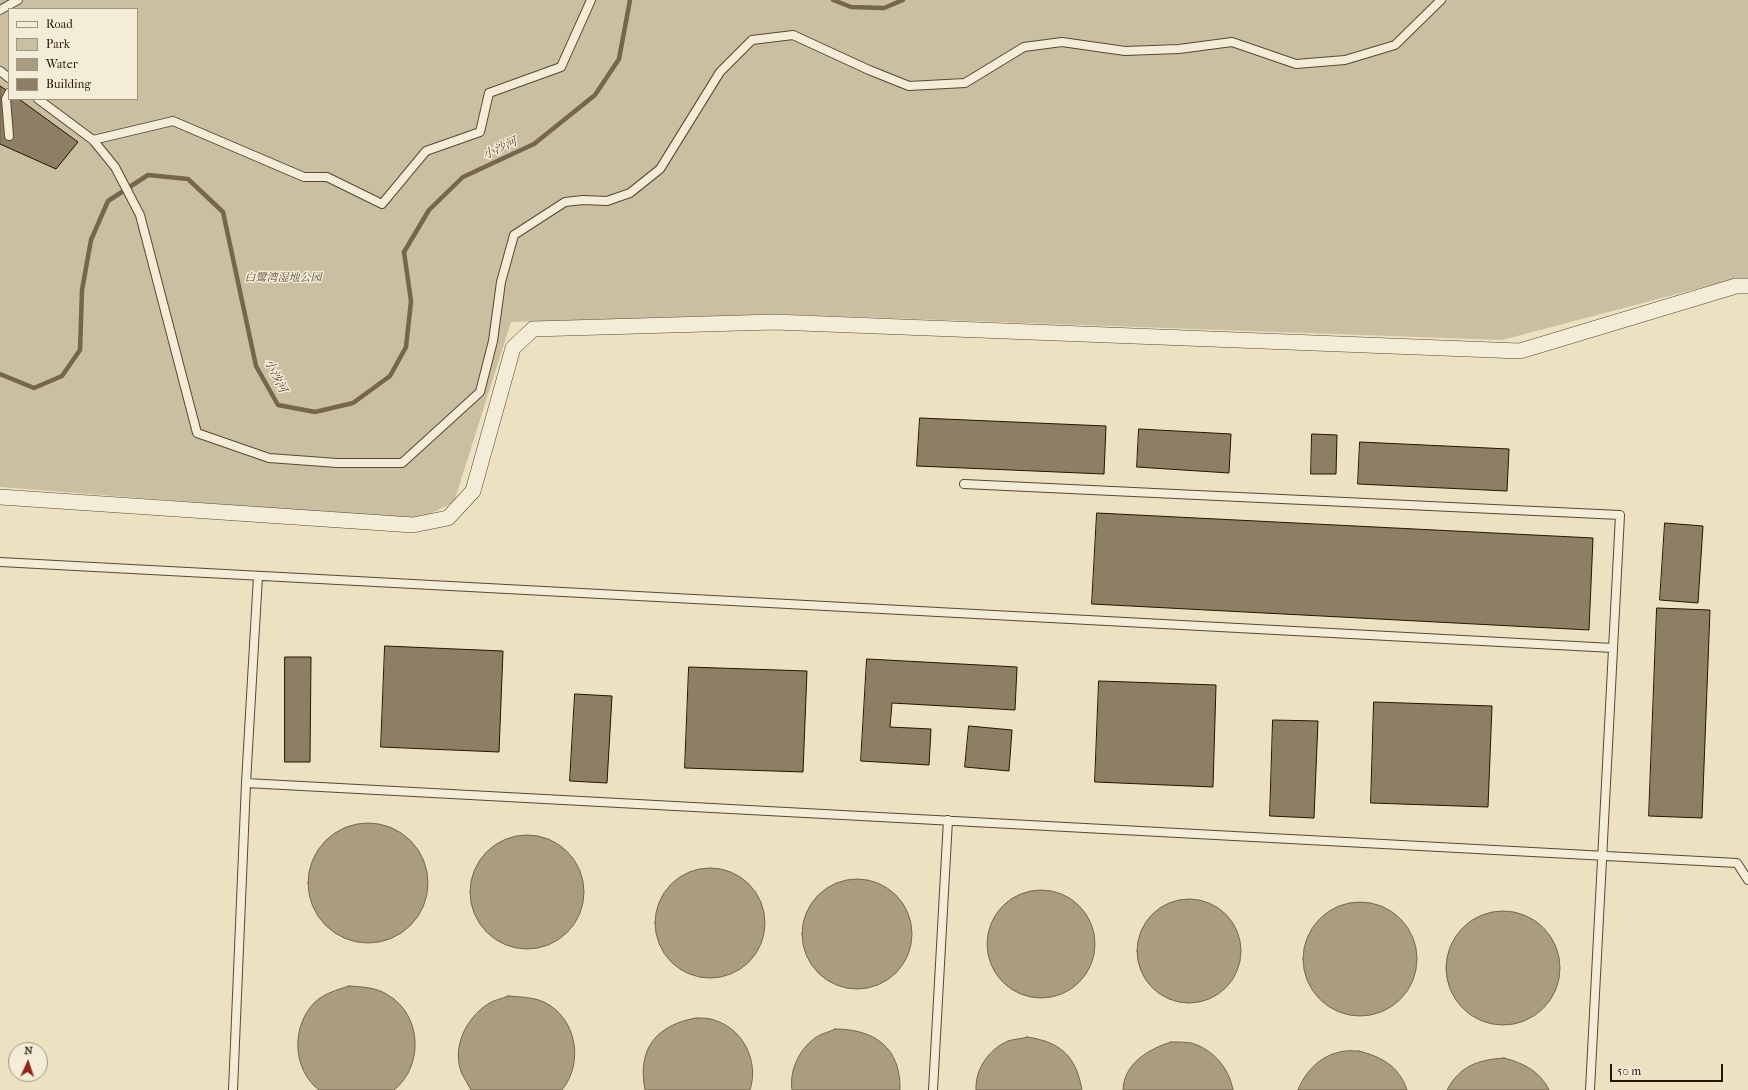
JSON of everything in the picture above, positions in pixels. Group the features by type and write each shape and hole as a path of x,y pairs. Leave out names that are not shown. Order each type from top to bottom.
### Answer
{"street":[{"path":"0,497 412,525 448,518 473,491 512,348 533,329 774,322 1520,351 1736,286 1748,286"}],"lane":[{"path":"0,10 18,0"},
{"path":"93,140 172,121 304,177 327,177 382,204 426,151 480,132 489,93 561,67 591,0"},
{"path":"39,100 93,140 115,167 140,215 197,433 269,458 337,463 402,463 480,392 493,340 501,282 514,236 565,202 583,200 607,201 630,194 660,169 720,72 752,40 793,35 869,70 909,86 965,83 1024,47 1062,42 1125,51 1179,49 1232,42 1296,64 1345,60 1396,44 1441,0"},
{"path":"0,71 8,77"},
{"path":"8,95 6,99 9,136"},
{"path":"964,484 1620,515 1590,1090"},
{"path":"0,562 1613,648"},
{"path":"233,1090 246,783 258,576"},
{"path":"246,783 1737,863 1748,880"},
{"path":"933,1090 948,820"}],"green space":[{"name":"白鹭湾湿地公园","path":"0,0 1748,0 1748,278 1738,278 1502,340 774,314 511,322 454,502 418,520 0,487"}],"water":[{"path":"368,823 391,827 411,840 424,860 428,883 424,906 411,926 391,939 368,943 345,939 325,926 312,906 308,883 312,860 325,840 345,827"},
{"path":"527,835 549,839 568,851 580,870 584,892 580,914 568,933 549,945 527,949 505,945 486,933 474,914 470,892 474,870 486,851 505,839"},
{"path":"710,868 721,869 731,873 749,884 760,902 764,912 764,934 760,944 749,962 731,973 721,977 710,978 699,977 689,973 671,962 660,944 656,934 655,923 656,912 660,902 671,884 689,873 699,869"},
{"path":"857,879 868,880 878,884 896,895 907,913 911,923 911,945 907,955 896,973 878,984 868,988 857,989 846,988 836,984 818,973 807,955 803,945 802,934 803,923 807,913 818,895 836,884 846,880"},
{"path":"1041,890 1062,894 1079,906 1091,923 1095,944 1091,965 1079,982 1062,994 1041,998 1020,994 1003,982 991,965 987,944 991,923 1003,906 1020,894"},
{"path":"1189,899 1209,903 1226,914 1237,931 1241,951 1237,971 1226,988 1209,999 1189,1003 1169,999 1152,988 1141,971 1137,951 1141,931 1152,914 1169,903"},
{"path":"1360,902 1382,906 1392,911 1408,927 1413,937 1417,959 1413,981 1408,991 1392,1007 1382,1012 1360,1016 1338,1012 1328,1007 1312,991 1307,981 1303,959 1307,937 1312,927 1328,911 1338,906"},
{"path":"1503,911 1525,915 1535,920 1551,936 1556,946 1560,968 1556,990 1551,1000 1535,1016 1525,1021 1503,1025 1481,1021 1471,1016 1455,1000 1450,990 1446,968 1450,946 1455,936 1471,920 1481,915"},
{"path":"349,986 379,990 399,1004 408,1015 413,1028 415,1041 414,1055 404,1080 394,1090 319,1090 310,1081 304,1071 298,1047 302,1023 307,1012 315,1002 323,996"},
{"path":"508,996 540,1000 555,1009 564,1019 574,1042 575,1055 569,1079 562,1090 471,1090 462,1074 459,1064 458,1054 463,1034 467,1025 480,1010 490,1003"},
{"path":"696,1018 710,1019 725,1024 741,1039 747,1048 752,1069 750,1090 645,1090 643,1075 644,1062 652,1041 670,1026 682,1021"},
{"path":"835,1029 862,1033 873,1037 883,1044 890,1052 896,1063 899,1075 900,1090 792,1090 792,1075 801,1053 806,1046 818,1036"},
{"path":"1027,1037 1039,1039 1049,1043 1058,1047 1065,1053 1076,1068 1082,1090 976,1090 978,1075 989,1054 1008,1041"},
{"path":"1171,1042 1191,1043 1213,1055 1219,1060 1228,1074 1233,1090 1123,1090 1124,1080 1128,1072 1139,1058 1154,1049"},
{"path":"1342,1051 1359,1051 1375,1056 1389,1064 1404,1082 1407,1090 1298,1090 1309,1071 1326,1057"},
{"path":"1504,1058 1518,1062 1536,1073 1549,1090 1447,1090 1458,1075 1470,1066 1486,1060"}],"building":[{"path":"0,86 8,91 8,100 20,100 78,142 56,169 0,144"},
{"path":"920,418 1106,426 1104,474 917,466"},
{"path":"1139,429 1231,434 1229,473 1137,467"},
{"path":"1312,434 1337,435 1336,474 1311,474"},
{"path":"1360,442 1509,449 1507,491 1358,484"},
{"path":"1097,513 1593,538 1589,630 1092,604"},
{"path":"1665,523 1703,526 1698,603 1660,600"},
{"path":"1657,608 1710,610 1702,818 1649,816"},
{"path":"385,646 503,651 499,752 381,747"},
{"path":"285,657 311,657 310,762 285,762"},
{"path":"867,659 1017,667 1015,710 892,703 890,727 931,729 929,765 861,761"},
{"path":"689,667 807,671 803,772 685,768"},
{"path":"1099,681 1216,685 1213,787 1095,782"},
{"path":"575,694 612,696 607,783 570,781"},
{"path":"1374,702 1492,706 1488,807 1371,803"},
{"path":"1273,720 1318,721 1314,818 1270,816"},
{"path":"969,726 1012,730 1009,771 965,767"}],"waterway":[{"name":"小沙河","path":"0,374 34,388 62,376 80,350 82,290 91,240 108,201 148,175 188,179 223,212 256,366 278,405 315,412 353,403 390,376 406,347 411,301 404,252 429,210 463,177 534,144 595,95 619,59 630,0"},
{"name":"小沙河","path":"833,0 851,7 884,8 903,0"}]}
